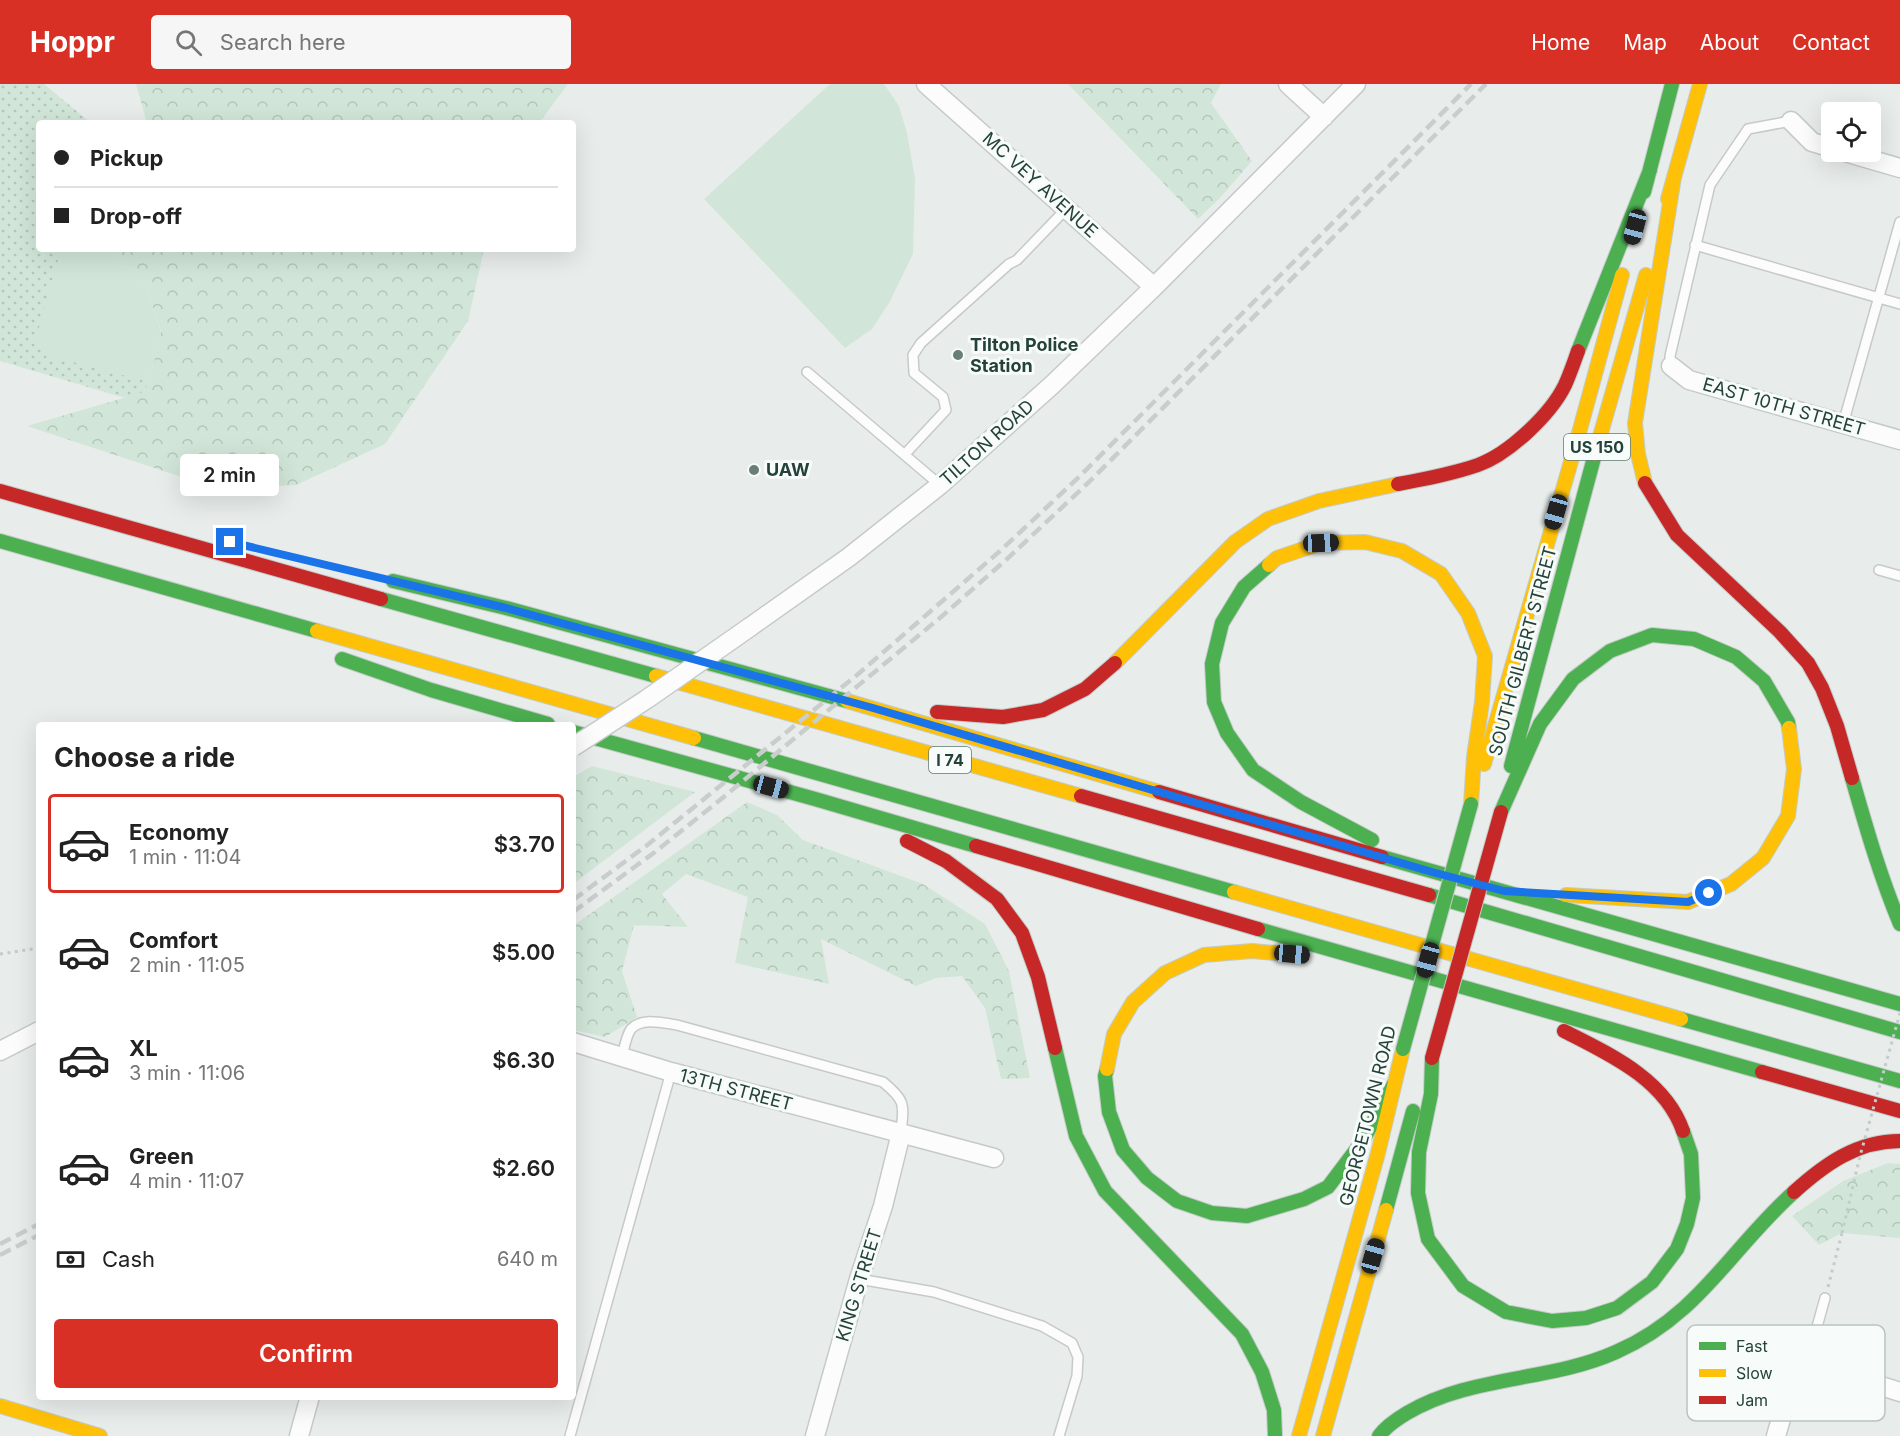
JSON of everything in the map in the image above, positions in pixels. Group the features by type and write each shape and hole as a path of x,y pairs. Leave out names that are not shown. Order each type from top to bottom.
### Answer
{"main road":[{"name":"SOUTH GILBERT STREET","path":"1471,804 1566,478 1672,84"},
{"name":"SOUTH GILBERT STREET","path":"1501,812 1515,746 1700,84"},
{"path":"873,708 1003,717 1044,710 1085,689 1124,656 1235,542 1268,519 1319,501 1471,467 1481,464 1509,447 1535,426 1564,387 1650,170"},
{"path":"1674,177 1635,423 1638,454 1646,485 1677,535 1780,632 1808,663 1822,688 1837,726 1870,842 1887,894 1900,924"},
{"path":"0,489 230,542"},
{"name":"I 74","path":"0,489 1372,879 1900,1032"},
{"path":"0,541 1900,1081"},
{"path":"1432,872 1301,802 1253,770 1227,733 1214,702 1212,664 1222,623 1244,586 1277,558 1321,543 1365,542 1402,551 1441,574 1468,613 1485,656 1471,804"},
{"path":"119,574 253,627"},
{"path":"380,578 506,608 873,708 1432,872 1900,1004"},
{"path":"1501,812 1540,724 1573,679 1610,651 1652,635 1694,639 1736,657 1764,681 1788,722 1794,769 1788,816 1763,858 1731,884 1688,902 1504,891"},
{"path":"331,655 431,690 541,722"},
{"path":"576,733 815,799 1370,961 1900,1111"},
{"path":"815,799 879,826 946,861 997,898 1022,933 1038,977 1076,1136 1091,1167 1105,1191 1242,1334 1262,1372 1274,1410 1275,1436"},
{"name":"GEORGETOWN ROAD","path":"1299,1436 1378,1154 1403,1049 1471,804"},
{"name":"US 150","path":"1323,1436 1417,1096 1432,1058 1501,812"},
{"path":"1370,961 1252,951 1204,955 1165,973 1133,1002 1114,1035 1105,1076 1109,1112 1123,1150 1147,1178 1178,1202 1212,1213 1247,1216 1304,1199 1328,1187 1362,1142 1394,1084"},
{"path":"1432,1058 1431,1094 1419,1152 1418,1193 1428,1239 1462,1286 1506,1311 1552,1321 1586,1318 1617,1308 1652,1282 1677,1249 1694,1198 1691,1154 1679,1120 1660,1092 1631,1068 1599,1049 1492,996"},
{"path":"1379,1436 1383,1430 1411,1410 1440,1396 1581,1364 1625,1348 1666,1324 1691,1301 1812,1175 1839,1158 1874,1143 1900,1141"},
{"path":"0,1406 100,1436"}],"street":[{"name":"MC VEY AVENUE","path":"926,84 1154,287"},
{"path":"1288,84 1324,117"},
{"name":"TILTON ROAD","path":"576,745 647,699 849,557 940,485 1052,385 1154,287 1356,84"},
{"path":"1791,122 1812,142 1821,145"},
{"path":"1879,162 1900,168"},
{"name":"EAST 10TH STREET","path":"1671,366 1689,380 1900,440"},
{"path":"0,1051 36,1033"},
{"name":"13TH STREET","path":"576,1043 671,1072 994,1158"},
{"name":"KING STREET","path":"815,1436 859,1279 883,1206 901,1133"},
{"path":"1885,1387 1900,1392"},
{"path":"299,1436 309,1400"},
{"path":"1776,1436 1781,1421"}],"lane":[{"path":"1671,366 1670,356 1710,185 1748,129 1791,122"},
{"path":"905,454 946,410 943,397 914,373 913,355 921,343 1009,264 1017,260 1067,208"},
{"path":"1843,424 1900,222"},
{"path":"1695,245 1900,304"},
{"path":"807,372 940,485"},
{"path":"1879,570 1900,576"},
{"path":"622,1057 630,1030 640,1022 657,1022 689,1028 883,1082 899,1096 903,1111 901,1133"},
{"path":"570,1436 671,1072"},
{"path":"859,1279 934,1292 1042,1326 1072,1343 1078,1357 1077,1376 1059,1436"},
{"path":"1815,1325 1825,1298"}],"path":[{"path":"0,954 36,948"},
{"path":"1825,1298 1860,1156 1900,1014"}],"green space":[{"path":"0,84 44,84 87,120 36,120 36,252 114,252 146,286 149,382 144,392 125,398 0,361"},
{"path":"136,84 568,84 541,120 146,120"},
{"path":"830,84 884,84 899,106 907,133 915,178 913,254 889,303 872,329 845,348 704,199"},
{"path":"1068,84 1221,84 1211,103 1252,161 1198,219"},
{"path":"60,252 112,252 146,286 161,332 149,382 45,355 36,338"},
{"path":"114,252 483,252 468,321 385,444 296,485 218,489 27,426 144,392 149,382 161,331 146,286"},
{"path":"592,766 695,792 576,882 576,775"},
{"path":"747,802 777,815 803,840 923,884 985,924 1009,971 1030,1078 1001,1079 985,1008 962,976 936,978 916,986 821,939 829,984 735,963 748,897 686,874 662,894 688,927 634,925 622,971 637,1017 605,1037 576,1031 576,924"},
{"path":"1888,1163 1900,1164 1900,1238 1842,1233 1819,1245 1792,1216 1843,1181"}],"railway":[{"path":"576,898 646,846 857,675 1000,551 1080,476 1471,84"},
{"path":"576,910 655,852 720,800 941,617 1007,559 1089,482 1486,84"},
{"path":"0,1244 36,1226"},
{"path":"0,1255 36,1237"}],"traffic: fast":[{"path":"1644,192 1672,84"},
{"path":"1578,351 1650,170"},
{"path":"1511,766 1595,454"},
{"path":"0,541 317,631"},
{"path":"1269,565 1244,587 1222,623 1212,664 1214,702 1227,733 1253,770 1301,802 1372,840"},
{"path":"393,581 506,608 847,701"},
{"path":"381,599 656,676"},
{"path":"1501,812 1540,724 1573,679 1610,651 1652,635 1694,639 1736,657 1764,681 1788,722 1789,728"},
{"path":"342,659 431,690 541,722"},
{"path":"576,733 976,846"},
{"path":"694,738 1234,892"},
{"path":"1852,778 1880,870 1900,924"},
{"path":"1403,1049 1471,804"},
{"path":"1382,857 1900,1004"},
{"path":"1429,895 1900,1032"},
{"path":"1258,929 1762,1072"},
{"path":"1681,1019 1900,1081"},
{"path":"1055,1048 1076,1136 1105,1191 1242,1334 1262,1372 1274,1410 1275,1436"},
{"path":"1432,1058 1431,1094 1419,1152 1418,1193 1428,1239 1463,1286 1506,1312 1552,1321 1586,1318 1617,1308 1652,1282 1677,1249 1687,1224 1693,1198 1691,1154 1683,1131"},
{"path":"1107,1069 1105,1076 1109,1112 1123,1150 1147,1178 1177,1201 1212,1213 1247,1216 1304,1199 1328,1187 1362,1142 1394,1084"},
{"path":"1386,1210 1413,1111"},
{"path":"1379,1436 1399,1418 1432,1401 1484,1385 1590,1362 1645,1337 1670,1320 1692,1300 1794,1192"}],"traffic: slow":[{"path":"1668,199 1700,84"},
{"path":"1645,483 1638,454 1635,423 1674,177"},
{"path":"1484,764 1622,275"},
{"path":"1595,454 1646,275"},
{"path":"1115,663 1235,542 1268,519 1319,501 1398,484"},
{"path":"1269,565 1277,558 1321,543 1365,542 1402,551 1441,574 1468,613 1485,656 1471,804"},
{"path":"317,631 694,738"},
{"path":"656,676 1081,796"},
{"path":"847,701 1159,792"},
{"path":"1566,895 1688,902 1731,884 1763,858 1788,816 1794,769 1789,728"},
{"path":"1234,892 1681,1019"},
{"path":"1107,1069 1114,1034 1133,1002 1165,973 1204,955 1252,951 1296,955"},
{"path":"1299,1436 1378,1153 1403,1049"},
{"path":"1323,1436 1386,1210"},
{"path":"0,1406 100,1436"}],"traffic: jam":[{"path":"1398,484 1478,465 1503,452 1528,432 1559,396 1578,351"},
{"path":"1645,483 1677,535 1780,632 1808,663 1822,688 1837,726 1852,778"},
{"path":"0,491 381,599"},
{"path":"937,712 1003,717 1043,710 1085,689 1115,663"},
{"path":"1159,792 1382,857"},
{"path":"1081,796 1429,895"},
{"path":"1432,1058 1501,812"},
{"path":"907,841 946,861 997,899 1022,933 1038,977 1055,1048"},
{"path":"976,846 1258,929"},
{"path":"1564,1031 1634,1070 1663,1097 1675,1113 1683,1131"},
{"path":"1762,1072 1900,1111"},
{"path":"1794,1192 1842,1156 1870,1145 1900,1141"}],"place":[{"name":"Tilton Police Station","path":"958,355"},
{"name":"UAW","path":"754,470"}],"route":[{"path":"230,542 506,608 850,701 1432,872 1504,891 1688,902 1709,893"}]}
